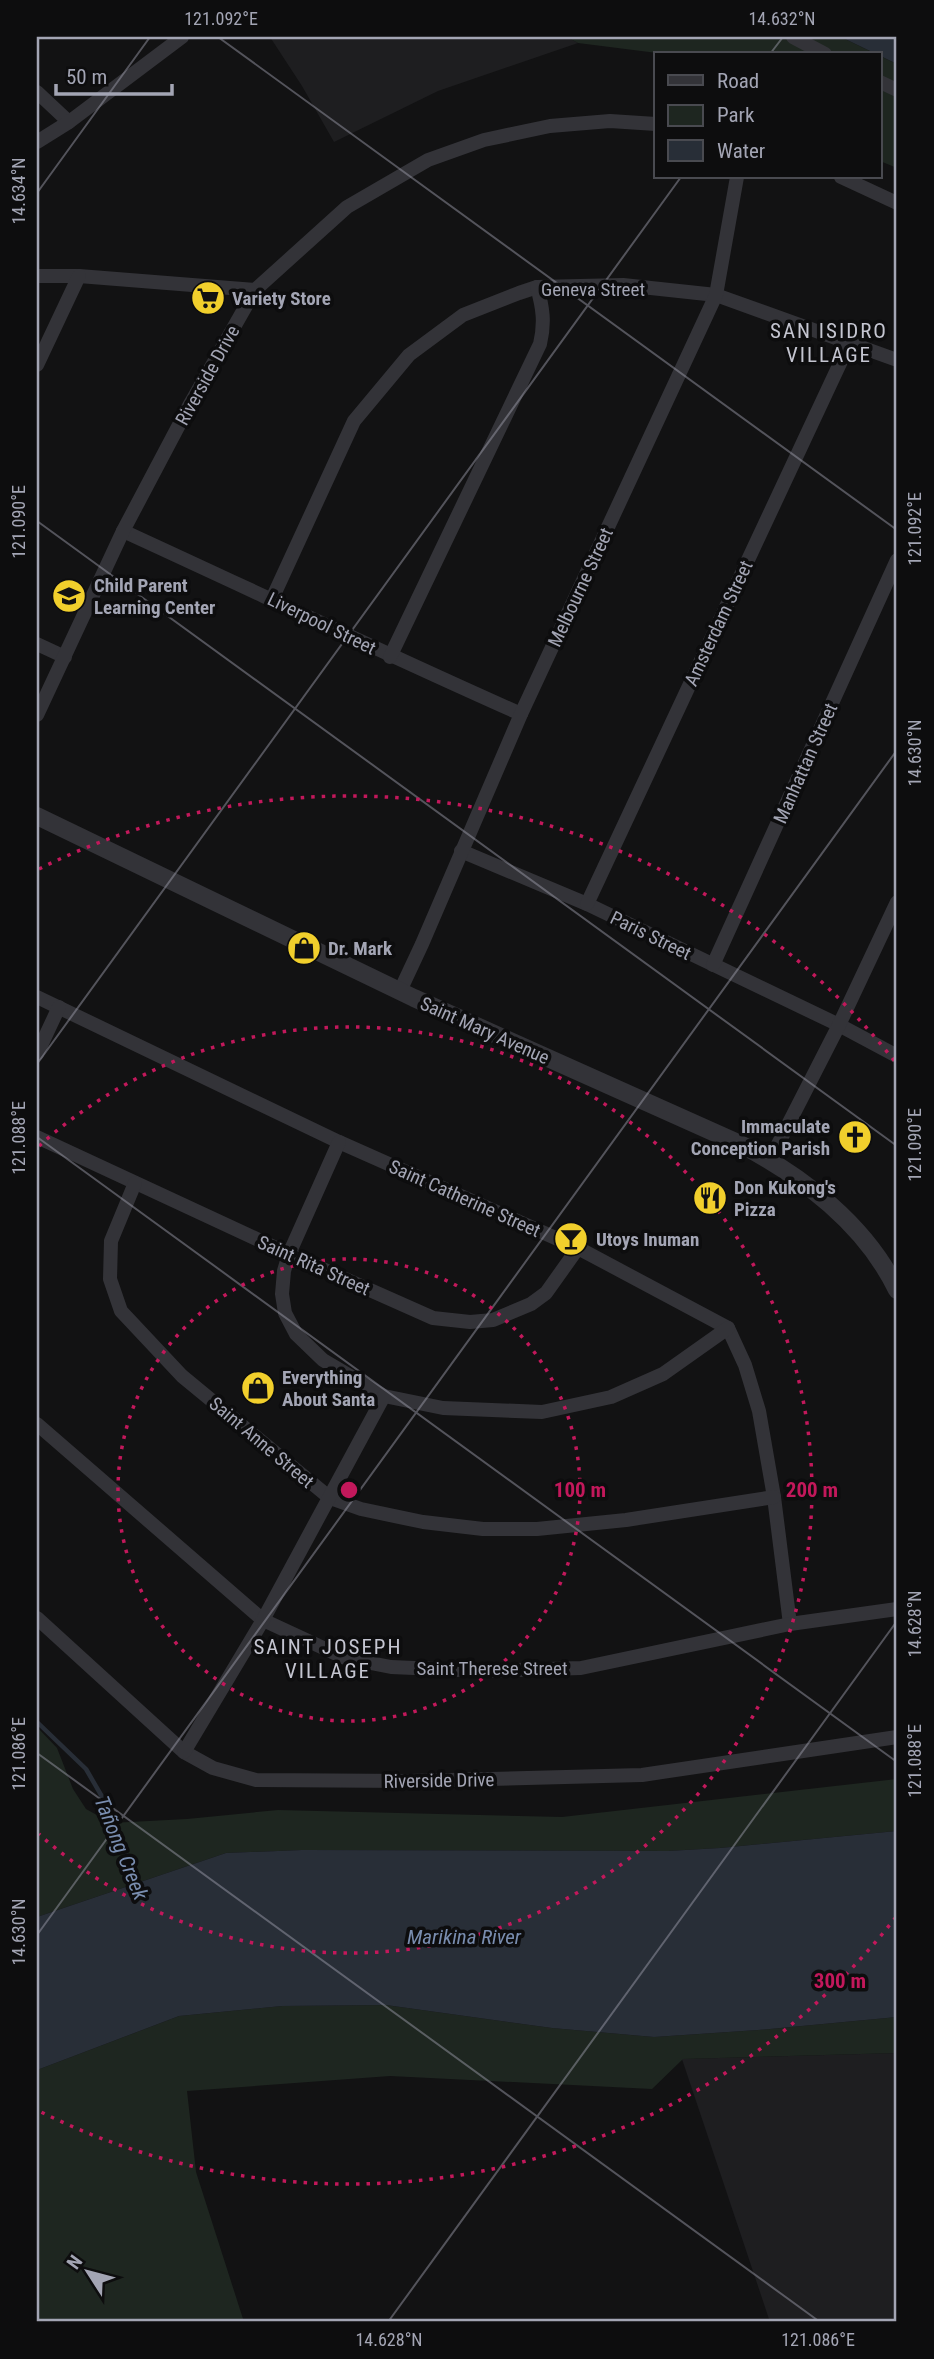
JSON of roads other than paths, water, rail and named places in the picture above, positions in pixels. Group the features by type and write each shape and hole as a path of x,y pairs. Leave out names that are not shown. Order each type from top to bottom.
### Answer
{"street":[{"path":"793,37 821,52"},
{"path":"37,142 69,122 174,39"},
{"path":"881,82 897,90"},
{"path":"37,92 69,122"},
{"name":"Riverside Drive","path":"37,715 123,531 189,406 255,290 347,207 428,160 484,140 550,126 610,121 654,124"},
{"name":"Melbourne Street","path":"400,991 521,714 716,295 737,178"},
{"path":"843,178 897,203"},
{"path":"37,276 79,276 255,290"},
{"path":"37,365 79,276"},
{"name":"Geneva Street","path":"272,599 354,421 409,355 463,315 537,287 623,285 716,295 897,360"},
{"path":"390,657 541,344 543,310 537,287"},
{"name":"Amsterdam Street","path":"587,904 850,341"},
{"name":"Liverpool Street","path":"123,531 390,657 521,714"},
{"name":"Manhattan Street","path":"713,965 897,560"},
{"path":"37,644 65,657"},
{"name":"Saint Mary Avenue","path":"37,816 400,991 770,1160 800,1180 844,1220 881,1261 897,1290"},
{"name":"Paris Street","path":"461,851 587,904 839,1025 897,1056"},
{"path":"770,1160 839,1025 897,902"},
{"name":"Saint Catherine Street","path":"37,997 339,1142 578,1248 728,1328"},
{"path":"37,1054 59,1007"},
{"name":"Saint Rita Street","path":"37,1137 433,1318 470,1322 493,1320 531,1304 546,1293 578,1248"},
{"path":"339,1142 284,1271 282,1294 285,1313 296,1334 323,1360 384,1396 443,1408 542,1412 611,1397 663,1374 728,1328 745,1365 759,1411 774,1497 790,1625"},
{"name":"Saint Anne Street","path":"135,1182 111,1241 110,1279 121,1311 183,1376 330,1498 361,1509 398,1517 483,1529 537,1529 626,1520 774,1497"},
{"path":"184,1752 263,1620 384,1396"},
{"name":"Saint Therese Street","path":"37,1424 263,1620 345,1658 391,1667 484,1671 582,1668 790,1625 897,1609"},
{"name":"Riverside Drive","path":"37,1618 184,1752 213,1769 256,1780 409,1781 642,1775 897,1737"}],"water":[{"path":"841,37 897,37 897,64 881,56 881,52 872,52"},
{"name":"Marikina River","path":"897,1831 897,2017 654,2037 552,2028 386,2005 282,2006 179,2016 37,2070 37,1917 226,1853 302,1850 668,1851"}],"waterway":[{"name":"Tañong Creek","path":"37,1722 86,1769 108,1807 139,1888"}],"place":[{"name":"Variety Store","path":"208,298"},
{"name":"Child Parent Learning Center","path":"69,596"},
{"name":"Dr. Mark","path":"304,948"},
{"name":"Immaculate Conception Parish","path":"855,1137"},
{"name":"Don Kukong's Pizza","path":"710,1198"},
{"name":"Utoys Inuman","path":"571,1239"},
{"name":"Everything About Santa","path":"258,1388"}],"district":[{"name":"SAN ISIDRO VILLAGE","path":"829,343"},
{"name":"SAINT JOSEPH VILLAGE","path":"328,1659"}]}
